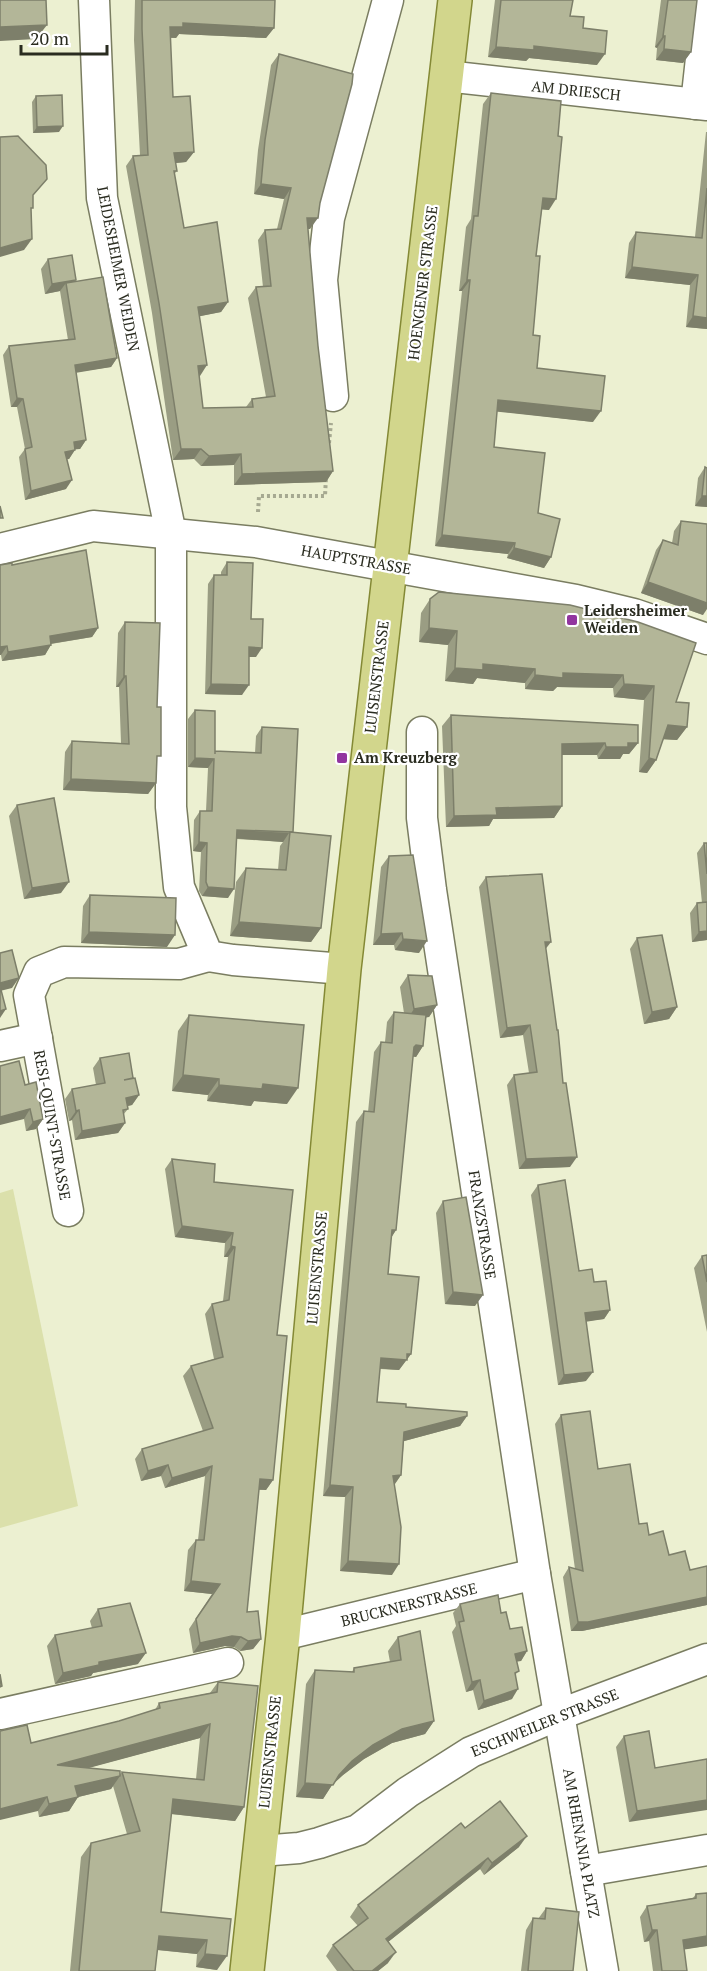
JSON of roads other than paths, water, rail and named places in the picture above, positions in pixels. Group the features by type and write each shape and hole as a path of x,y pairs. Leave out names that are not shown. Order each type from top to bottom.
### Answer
{"main road":[{"name":"HOENGENER STRASSE","path":"390,566 455,0"},
{"name":"LUISENSTRASSE","path":"247,1971 283,1635 344,969 390,566"}],"street":[{"name":"LEIDESHEIMER WEIDEN","path":"94,0 102,198 171,534"},
{"path":"333,396 322,280 329,218 388,0"},
{"path":"702,104 707,4"},
{"name":"AM DRIESCH","path":"446,76 702,104"},
{"name":"HAUPTSTRASSE","path":"0,549 93,526 256,542 576,600 634,614 707,639"},
{"path":"171,534 171,807 179,887 208,956 344,969"},
{"name":"FRANZSTRASSE","path":"422,732 422,818 431,890 558,1715"},
{"name":"RESI-QUINT-STRASSE","path":"68,1211 29,995 39,972 64,962 179,964 208,956"},
{"name":"RESI-QUINT-STRASSE","path":"0,1046 37,1038"},
{"name":"BRUCKNERSTRASSE","path":"283,1635 535,1574"},
{"name":"ESCHWEILER STRASSE","path":"260,1851 300,1848 358,1830 408,1792 471,1752 558,1715 707,1659"},
{"path":"0,1714 228,1663"},
{"name":"AM RHENANIA PLATZ","path":"558,1715 603,1971"},
{"path":"586,1871 707,1850"}],"place":[{"name":"Leidersheimer Weiden","path":"572,620"},
{"name":"Am Kreuzberg","path":"342,758"}]}
